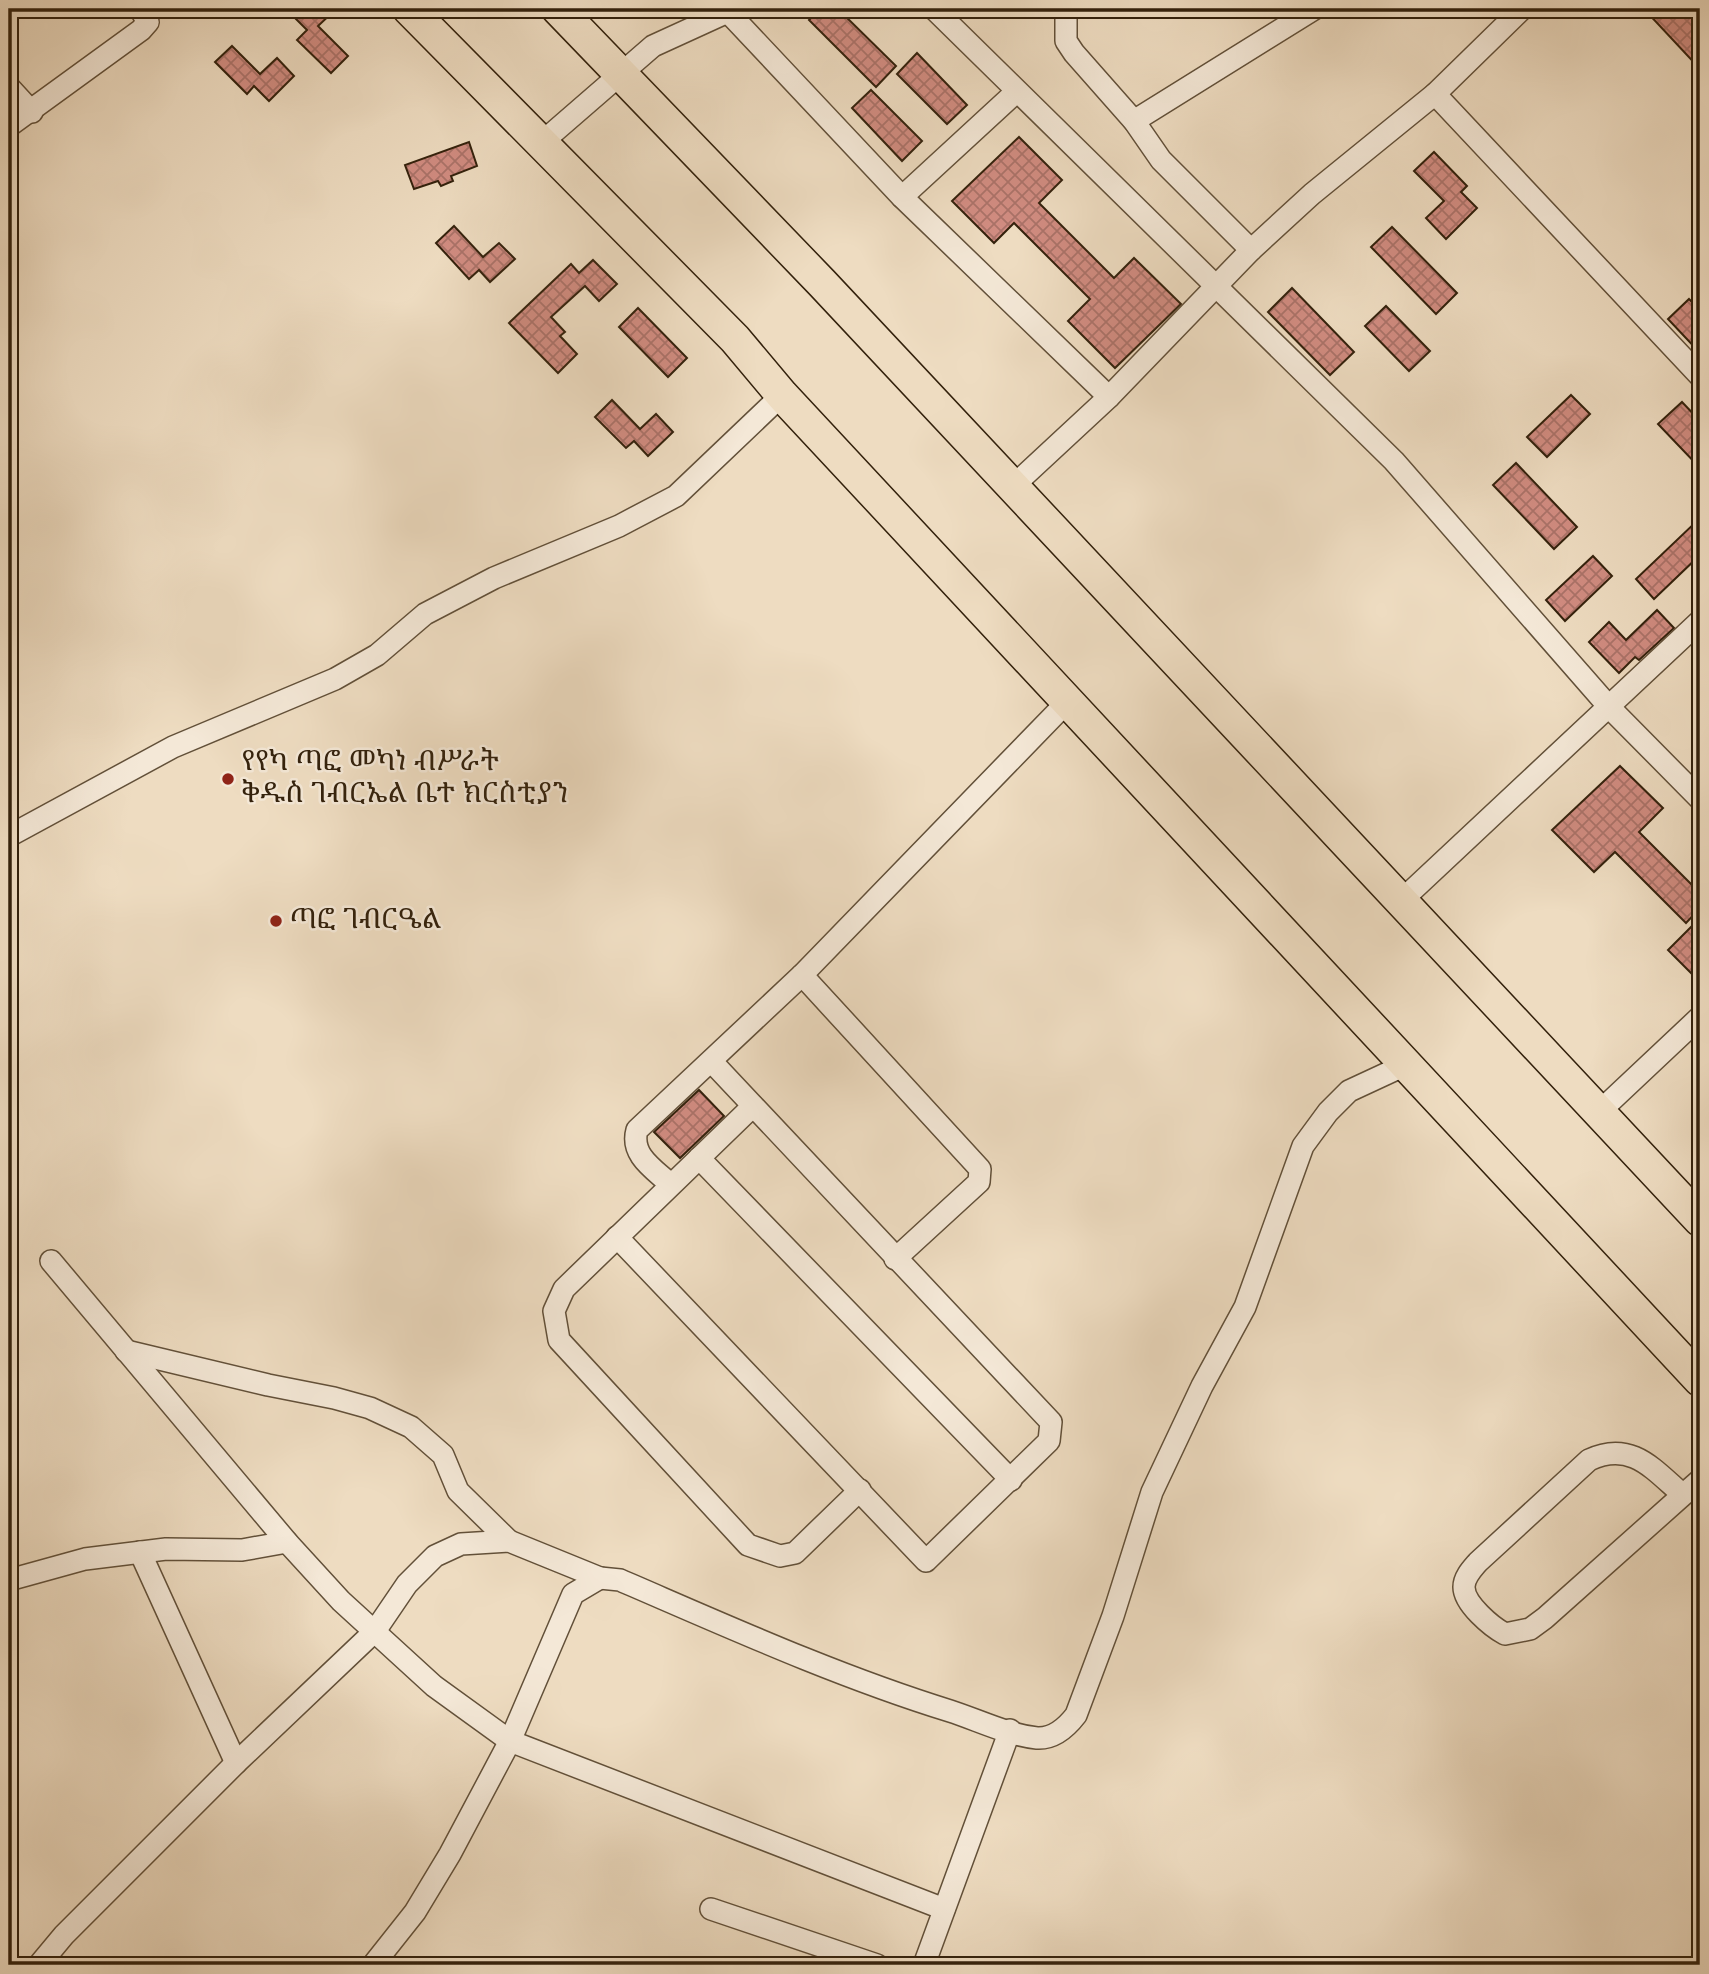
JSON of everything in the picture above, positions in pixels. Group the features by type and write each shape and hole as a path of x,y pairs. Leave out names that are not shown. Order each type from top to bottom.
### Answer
{"highway":[{"path":"409,9 718,321 782,395 1700,1380"},
{"path":"558,9 1402,900 1700,1220"}],"street":[{"path":"9,126 32,113 141,30 148,22 139,9"},
{"path":"934,9 1216,289 1388,455 1610,708 1700,799"},
{"path":"1066,9 1066,41 1134,121 1161,160 1192,194 1251,250"},
{"path":"1134,121 1314,9"},
{"path":"1012,487 1109,397 1251,250 1312,194 1435,94 1522,9"},
{"path":"540,144 623,75 653,46 731,10 902,197 1109,397"},
{"path":"9,88 32,113"},
{"path":"902,197 1016,92"},
{"path":"1435,94 1700,376"},
{"path":"9,836 173,747 335,679 377,654 425,614 494,578 619,526 676,496 782,395"},
{"path":"1402,900 1700,621"},
{"path":"670,1184 638,1153 634,1141 637,1130 802,975 1068,701"},
{"path":"802,975 980,1168 979,1182 895,1259"},
{"path":"1598,1113 1700,1017"},
{"path":"617,1237 926,1561 1049,1441 1051,1422 712,1062"},
{"path":"126,1350 370,1408 411,1427 443,1455 458,1491 509,1541 600,1578 620,1580 795,1656 896,1694 1038,1738 1055,1735 1076,1715 1113,1616 1152,1492 1202,1386 1245,1307 1303,1146 1328,1112 1349,1091 1405,1065"},
{"path":"753,1106 564,1289 554,1311 559,1340 748,1545 780,1556 795,1553 860,1490"},
{"path":"699,1158 1011,1480"},
{"path":"51,1261 286,1542 434,1686 510,1741 944,1909"},
{"path":"1683,1495 1646,1463 1622,1452 1597,1456 1589,1460 1467,1574 1464,1588 1467,1598 1496,1629 1505,1634 1530,1629 1683,1495 1700,1480"},
{"path":"39,1965 64,1936 236,1763 375,1631 407,1584 435,1556 461,1544 509,1541"},
{"path":"9,1580 85,1559 166,1549 242,1550 286,1542"},
{"path":"140,1552 236,1763"},
{"path":"373,1965 415,1912 450,1854 510,1741 573,1594 600,1578"},
{"path":"924,1965 1010,1730"},
{"path":"712,1909 877,1965"}],"building":[{"path":"286,9 336,9 318,26 348,56 331,73 297,40 307,30"},
{"path":"820,9 838,9 896,66 876,87 809,20"},
{"path":"1644,9 1688,9 1700,22 1700,69"},
{"path":"232,46 260,74 277,58 294,76 269,101 254,86 247,94 215,62"},
{"path":"917,53 967,105 947,124 897,74"},
{"path":"871,90 922,141 902,161 852,108"},
{"path":"1019,137 1062,180 1039,203 1114,278 1134,258 1181,304 1115,368 1068,321 1090,299 1014,223 994,243 952,201"},
{"path":"469,142 477,166 451,176 453,181 441,186 438,181 414,189 405,165"},
{"path":"1434,152 1467,186 1461,192 1477,208 1446,239 1426,218 1444,201 1414,171"},
{"path":"454,226 483,257 499,243 515,259 490,282 479,270 469,279 436,243"},
{"path":"1392,227 1457,293 1436,314 1371,247"},
{"path":"593,260 617,284 599,301 585,286 551,317 565,332 560,336 577,354 558,373 509,323 571,264 579,273"},
{"path":"1292,288 1354,352 1330,375 1268,312"},
{"path":"1689,299 1700,310 1700,353 1668,319"},
{"path":"1386,306 1430,351 1409,371 1365,326"},
{"path":"638,308 687,358 668,377 619,327"},
{"path":"1571,395 1590,414 1547,457 1527,437"},
{"path":"612,400 640,429 656,414 673,432 648,456 634,441 626,448 595,417"},
{"path":"1682,402 1700,421 1700,468 1658,424"},
{"path":"1516,463 1577,527 1554,549 1493,485"},
{"path":"1700,518 1700,555 1654,599 1636,579"},
{"path":"1593,556 1612,576 1565,621 1546,600"},
{"path":"1657,610 1674,628 1639,660 1635,657 1619,673 1589,642 1609,622 1626,640"},
{"path":"1620,766 1663,808 1639,832 1700,893 1700,908 1686,923 1615,852 1594,872 1552,830"},
{"path":"1700,918 1700,982 1668,950"},
{"path":"699,1090 724,1116 680,1158 654,1132"}],"place":[{"name":"የየካ ጣፎ መካነ ብሥራት ቅዱስ ገብርኤል ቤተ ክርስቲያን","path":"228,779"},
{"name":"ጣፎ ገብርዔል","path":"276,921"}]}
